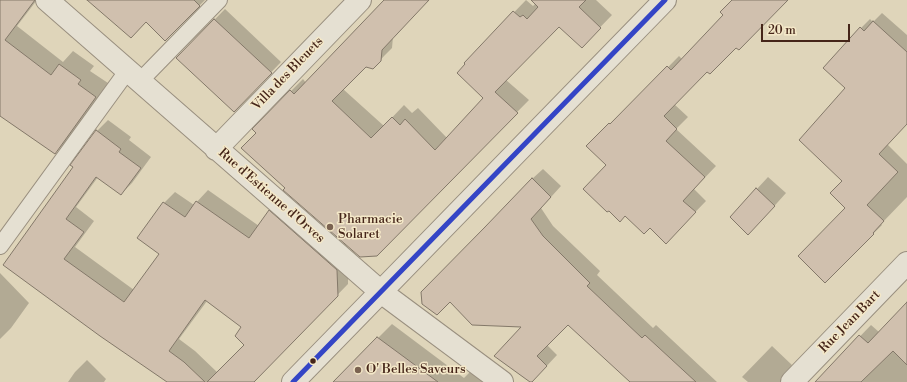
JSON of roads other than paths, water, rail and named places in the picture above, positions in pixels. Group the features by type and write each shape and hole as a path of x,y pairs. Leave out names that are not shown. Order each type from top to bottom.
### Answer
{"street":[{"name":"Rue d'Estienne d'Orves","path":"47,0 381,292 502,382"},
{"name":"Villa des Bleuets","path":"216,148 360,0"},
{"path":"294,382 666,0"},
{"name":"Rue Jean Bart","path":"792,382 907,263"}],"lane":[{"path":"0,246 134,76 218,0"}],"place":[{"name":"Pharmacie Solaret","path":"330,227"},
{"name":"O' Belles Saveurs","path":"358,370"}]}
